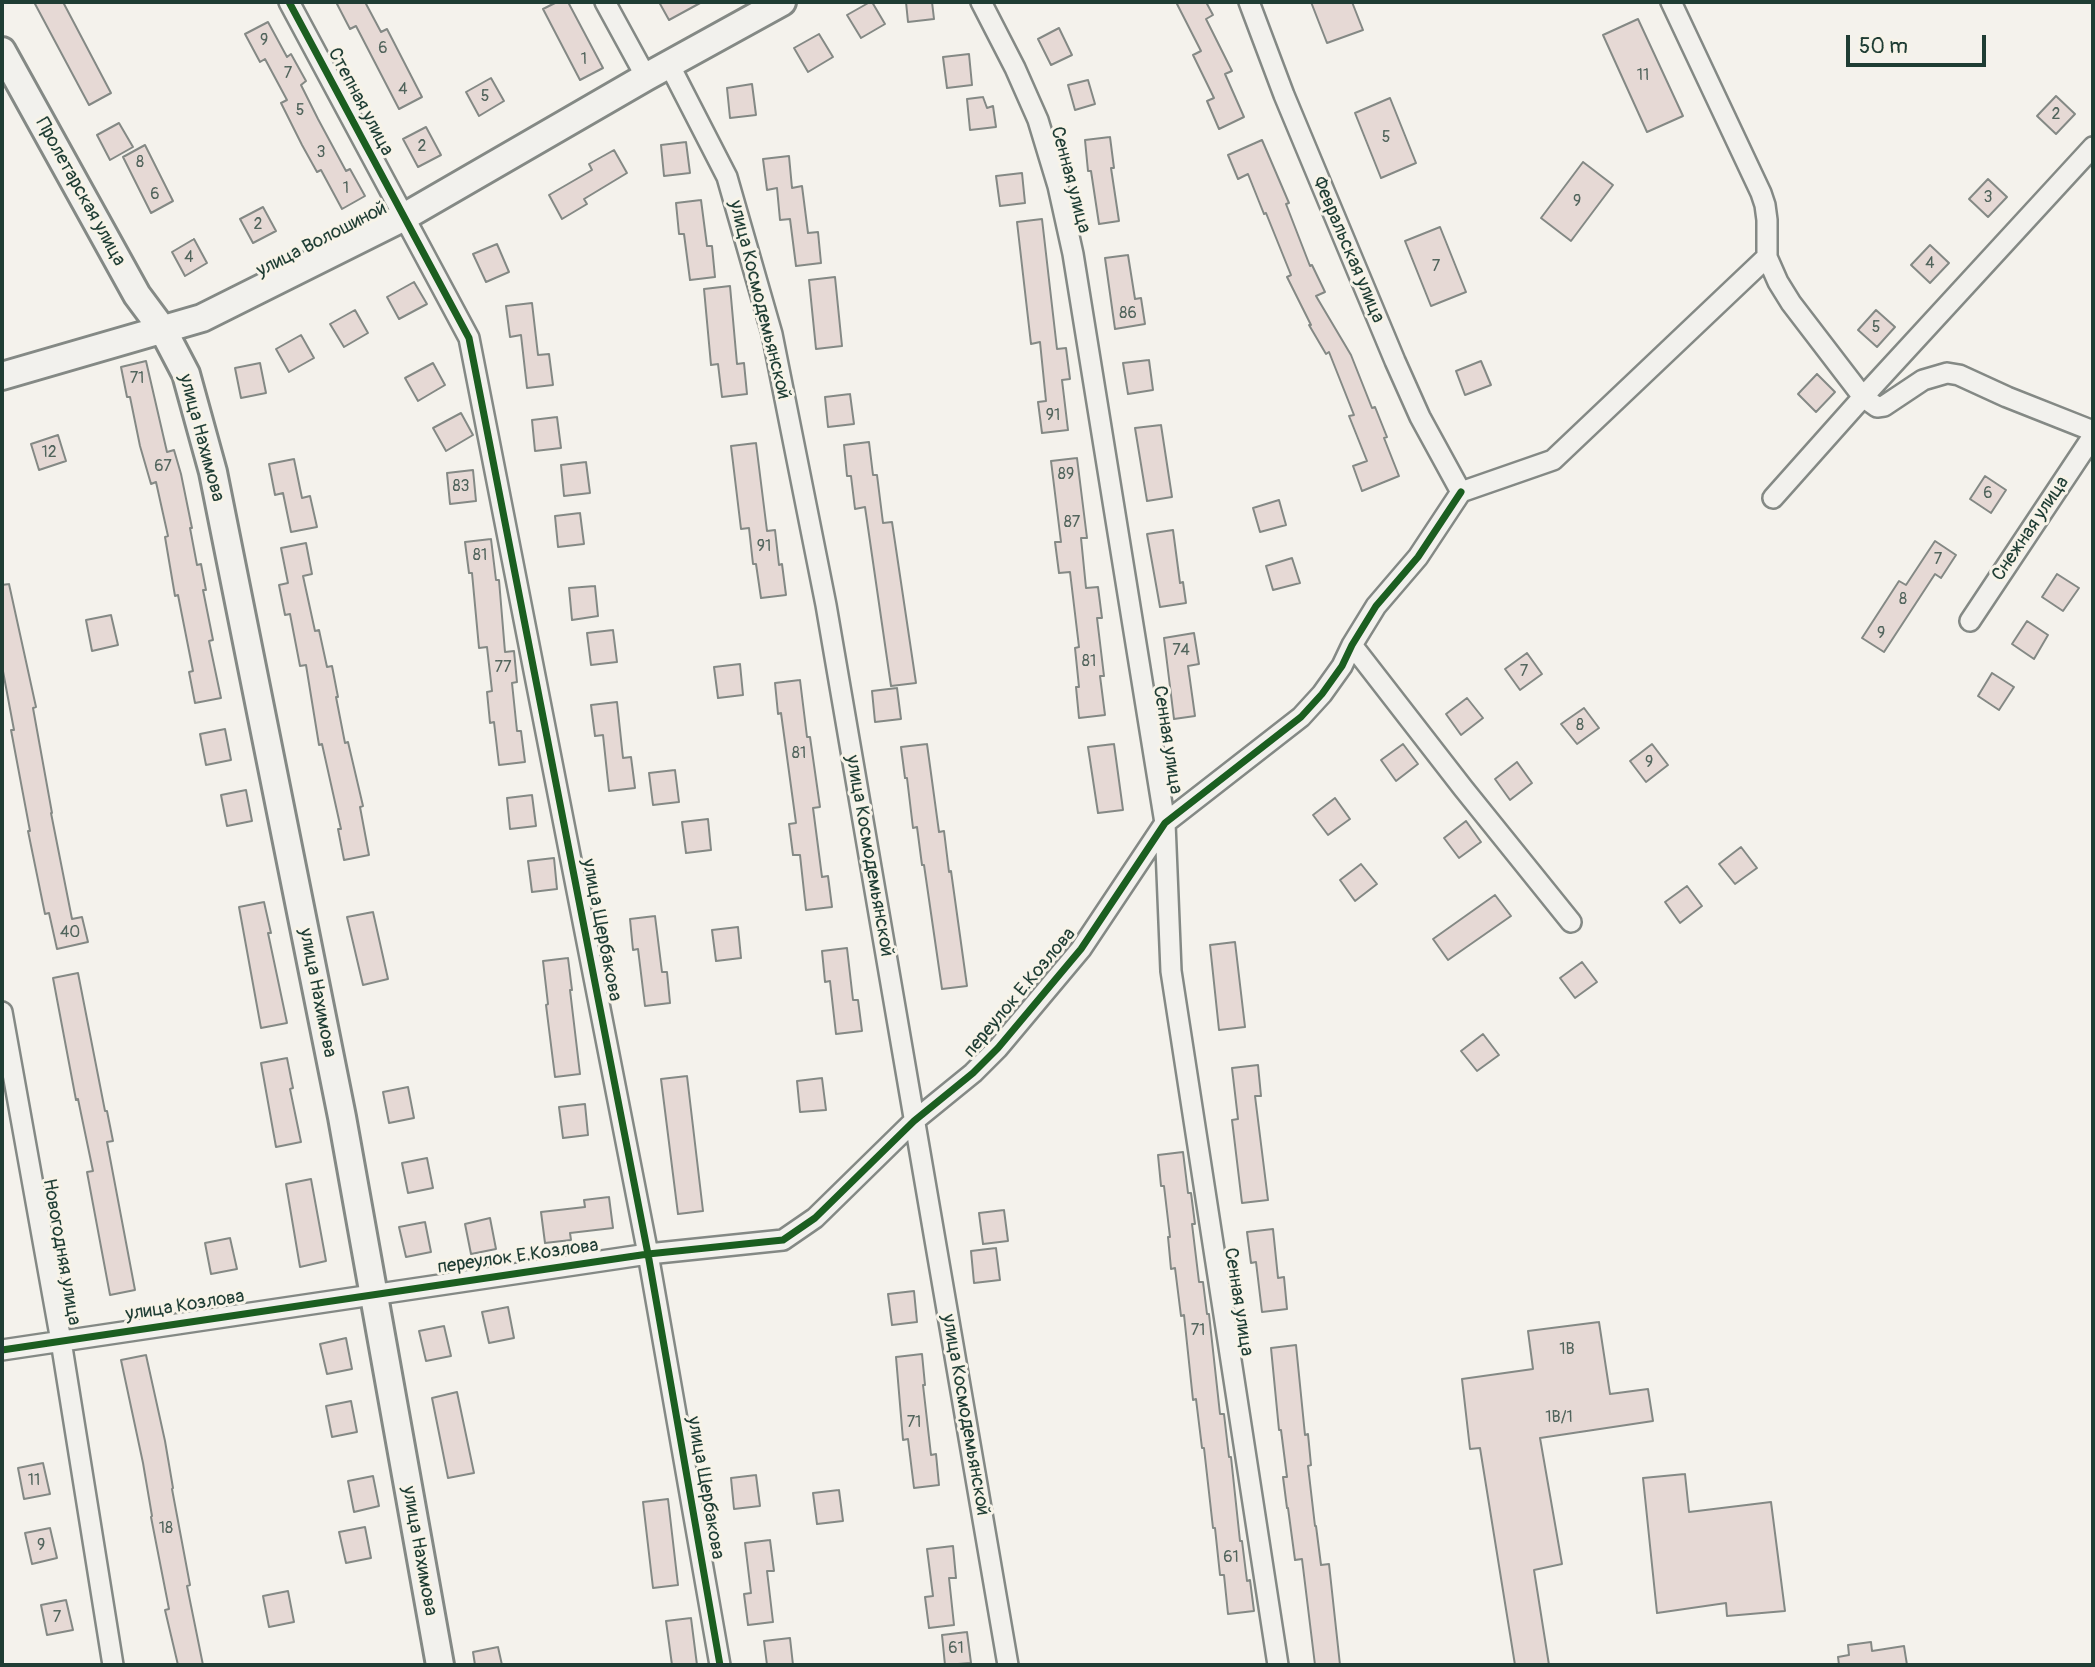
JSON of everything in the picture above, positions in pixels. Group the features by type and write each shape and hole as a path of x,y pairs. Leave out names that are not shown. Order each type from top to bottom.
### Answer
{"main road":[{"name":"улица Волошиной","path":"2,376 202,318 404,217 657,70 782,2"},
{"name":"Пролетарская улица","path":"2,51 137,295 163,330"},
{"name":"улица Нахимова","path":"163,330 186,374 214,471 342,1117 440,1665"}],"street":[{"name":"Степная улица","path":"289,2 404,217"},
{"name":"улица Космодемьянской","path":"605,2 657,70 727,177 772,334 826,606 1008,1665"},
{"name":"Сенная улица","path":"981,2 1038,120 1050,155 1073,254 1165,823 1171,971 1278,1665"},
{"name":"Февральская улица","path":"1249,2 1283,95 1395,361 1420,417 1461,492"},
{"path":"1671,2 1761,193 1767,220 1767,257 1791,303 1863,397 1877,407 1884,406 1923,380 1947,373 1959,375 2093,431"},
{"path":"1773,498 2093,148"},
{"name":"улица Щербакова","path":"404,217 469,338 648,1254 720,1665"},
{"path":"1461,492 1553,460 1767,257"},
{"name":"Снежная улица","path":"1970,621 2093,436"},
{"name":"переулок Е.Козлова","path":"373,1294 648,1254 783,1240 815,1218 914,1121 973,1073 998,1048 1081,949 1165,823 1301,717 1322,694 1342,666 1376,606 1397,584 1432,538 1461,492"},
{"path":"1352,645 1462,788 1571,922"},
{"name":"Новогодняя улица","path":"2,1012 61,1341 113,1665"},
{"name":"улица Козлова","path":"2,1350 373,1294"}],"building":[{"path":"34,2 63,2 111,93 89,105"},
{"path":"336,2 365,2 381,32 387,29 422,97 399,109 356,26 350,29"},
{"path":"557,2 568,2 603,68 580,80 543,9"},
{"path":"659,2 702,2 669,20"},
{"path":"870,2 885,24 861,38 847,15"},
{"path":"906,2 932,2 934,19 908,22"},
{"path":"1176,2 1206,2 1213,15 1206,19 1232,71 1225,74 1244,117 1219,129 1207,101 1214,98 1193,55 1201,51"},
{"path":"1311,2 1352,2 1363,30 1327,43"},
{"path":"1638,19 1683,116 1647,132 1603,35"},
{"path":"268,22 287,57 291,54 306,81 301,85 318,119 346,171 350,169 365,196 342,209 321,170 317,172 302,145 281,103 287,100 265,59 260,62 245,34"},
{"path":"1059,28 1072,55 1051,65 1038,39"},
{"path":"819,34 833,57 808,72 794,48"},
{"path":"969,54 972,85 947,88 943,57"},
{"path":"491,78 504,101 479,116 466,92"},
{"path":"1088,80 1095,104 1075,110 1068,85"},
{"path":"752,84 756,115 730,118 727,88"},
{"path":"2056,96 2075,114 2056,134 2037,116"},
{"path":"983,97 987,108 993,106 996,127 970,130 967,99"},
{"path":"1390,98 1416,163 1381,178 1355,113"},
{"path":"119,123 133,147 110,160 97,135"},
{"path":"426,127 441,155 418,167 403,139"},
{"path":"1110,137 1114,168 1111,168 1119,221 1099,224 1091,171 1088,171 1085,140"},
{"path":"1262,140 1289,203 1286,204 1310,266 1312,265 1325,292 1316,296 1351,355 1372,408 1375,407 1399,476 1362,491 1353,466 1367,461 1349,416 1354,415 1329,352 1326,354 1309,325 1287,277 1291,275 1248,174 1238,179 1228,155"},
{"path":"686,142 690,173 664,176 661,145"},
{"path":"145,145 173,201 151,213 123,157"},
{"path":"614,150 627,173 584,199 587,204 562,219 549,195 592,170 589,164"},
{"path":"789,156 792,188 802,186 808,233 818,232 821,263 796,266 790,219 780,220 777,188 767,190 763,159"},
{"path":"1583,162 1613,185 1571,241 1541,218"},
{"path":"1022,173 1025,203 1000,206 996,176"},
{"path":"1988,179 2007,197 1988,217 1969,199"},
{"path":"701,200 707,246 712,246 715,277 690,280 684,234 679,234 676,203"},
{"path":"263,207 276,231 253,243 240,219"},
{"path":"1042,219 1057,349 1066,348 1070,379 1062,380 1068,430 1042,433 1038,402 1046,401 1040,342 1031,344 1017,222"},
{"path":"1440,227 1466,292 1431,306 1405,241"},
{"path":"194,239 207,263 185,276 172,252"},
{"path":"497,244 509,272 486,282 473,254"},
{"path":"1930,245 1949,263 1930,283 1911,265"},
{"path":"1128,255 1135,299 1141,298 1145,324 1115,329 1105,258"},
{"path":"835,277 842,346 816,349 809,280"},
{"path":"414,282 427,304 399,319 387,297"},
{"path":"730,286 737,364 744,363 747,394 722,397 718,364 711,365 704,289"},
{"path":"532,303 538,355 549,354 553,385 527,388 521,335 510,337 506,306"},
{"path":"355,310 368,333 344,347 330,324"},
{"path":"1876,310 1895,327 1877,347 1858,330"},
{"path":"301,335 314,358 289,372 276,349"},
{"path":"1149,360 1153,390 1128,394 1123,363"},
{"path":"146,361 167,452 174,450 181,474 197,565 201,564 206,590 203,590 213,640 209,641 221,698 195,703 189,672 193,671 178,595 175,596 165,537 168,536 156,482 151,484 121,367"},
{"path":"1481,361 1491,385 1465,395 1456,371"},
{"path":"260,363 266,393 241,398 235,368"},
{"path":"433,363 445,385 418,401 405,378"},
{"path":"1817,374 1835,392 1816,412 1798,394"},
{"path":"850,394 854,424 828,427 825,397"},
{"path":"461,413 473,435 446,451 433,428"},
{"path":"557,417 561,448 535,451 532,420"},
{"path":"1161,425 1172,497 1147,501 1135,428"},
{"path":"58,435 66,461 39,470 31,444"},
{"path":"869,442 873,475 877,475 883,523 892,522 916,683 891,686 865,507 855,509 851,476 847,476 844,445"},
{"path":"756,443 767,531 775,530 786,595 761,598 756,564 753,564 749,528 741,529 731,446"},
{"path":"1077,458 1087,538 1081,538 1086,588 1098,587 1102,618 1097,618 1104,676 1100,676 1105,715 1079,718 1075,648 1079,647 1070,572 1059,573 1055,542 1061,542 1051,461"},
{"path":"294,459 302,498 310,496 317,527 291,532 283,493 275,495 269,464"},
{"path":"586,462 590,493 564,496 561,465"},
{"path":"473,470 476,501 450,504 447,473"},
{"path":"1985,476 2006,490 1991,513 1970,499"},
{"path":"1279,500 1286,525 1260,532 1253,508"},
{"path":"580,513 584,544 558,547 555,516"},
{"path":"1173,530 1180,583 1183,582 1186,603 1160,607 1147,534"},
{"path":"491,539 496,580 499,580 505,652 514,651 517,682 512,683 517,731 521,731 525,762 499,765 494,722 490,723 487,692 492,691 487,647 479,648 472,573 469,573 465,542"},
{"path":"1935,541 1956,555 1941,578 1935,574 1884,652 1862,638 1899,581 1906,585"},
{"path":"306,543 312,574 303,576 315,631 319,630 327,667 332,666 345,743 348,742 363,806 360,807 369,855 344,860 338,829 341,829 322,744 319,745 306,665 300,666 290,614 285,615 279,585 288,583 281,548"},
{"path":"1292,558 1300,583 1273,590 1266,566"},
{"path":"2057,574 2079,588 2063,611 2042,597"},
{"path":"9,584 36,707 33,708 72,919 82,917 88,942 57,949 49,913 45,914 28,831 2,666 2,585"},
{"path":"595,586 598,616 572,620 569,588"},
{"path":"111,615 118,645 92,651 86,620"},
{"path":"2027,621 2048,635 2034,659 2012,644"},
{"path":"613,630 617,662 591,665 587,633"},
{"path":"1194,633 1199,664 1188,666 1195,716 1174,719 1164,638"},
{"path":"1527,653 1542,674 1520,690 1505,669"},
{"path":"740,664 743,695 718,698 714,667"},
{"path":"1992,673 2014,687 1999,710 1978,696"},
{"path":"800,680 820,807 813,808 822,877 828,876 832,907 806,910 800,855 793,855 789,824 796,823 775,683"},
{"path":"897,688 901,719 875,722 872,691"},
{"path":"1467,698 1483,718 1461,735 1446,714"},
{"path":"617,702 623,758 631,757 635,788 609,791 603,735 595,736 591,705"},
{"path":"1584,708 1599,728 1577,744 1561,724"},
{"path":"225,729 231,760 206,765 200,734"},
{"path":"927,744 939,832 944,831 949,872 951,871 967,986 942,989 924,865 917,827 913,828 901,747"},
{"path":"1114,744 1123,810 1098,813 1088,747"},
{"path":"1403,744 1418,764 1396,781 1381,760"},
{"path":"1652,744 1668,765 1646,782 1630,761"},
{"path":"1517,762 1532,783 1510,800 1495,779"},
{"path":"675,770 679,802 653,805 649,773"},
{"path":"246,790 252,821 227,826 221,795"},
{"path":"532,795 536,826 510,829 507,798"},
{"path":"1335,798 1350,819 1328,835 1313,815"},
{"path":"708,819 711,850 686,853 682,822"},
{"path":"1466,821 1481,842 1459,858 1444,838"},
{"path":"1741,847 1757,868 1735,884 1719,864"},
{"path":"554,858 557,889 532,892 528,861"},
{"path":"1361,864 1377,884 1355,901 1340,880"},
{"path":"1687,886 1702,906 1680,923 1665,902"},
{"path":"1495,895 1511,916 1448,960 1433,939"},
{"path":"264,902 287,1023 261,1028 239,907"},
{"path":"373,912 388,979 363,985 347,917"},
{"path":"655,916 662,972 667,972 670,1003 645,1006 638,949 633,950 630,919"},
{"path":"738,927 741,958 716,961 712,930"},
{"path":"1235,942 1245,1027 1219,1030 1210,945"},
{"path":"847,948 853,1000 858,1000 862,1031 836,1034 830,981 825,982 822,951"},
{"path":"568,958 580,1074 555,1077 543,961"},
{"path":"1582,962 1597,982 1575,998 1560,978"},
{"path":"78,973 113,1141 107,1142 135,1290 110,1295 87,1172 93,1171 78,1099 76,1100 53,978"},
{"path":"1483,1034 1499,1055 1477,1071 1461,1051"},
{"path":"287,1058 293,1088 290,1089 301,1142 276,1147 261,1063"},
{"path":"1258,1065 1261,1096 1255,1096 1268,1200 1242,1203 1232,1120 1238,1119 1232,1068"},
{"path":"687,1076 703,1211 678,1214 661,1079"},
{"path":"822,1078 826,1110 800,1112 797,1081"},
{"path":"408,1087 414,1118 389,1123 383,1092"},
{"path":"585,1104 588,1135 563,1138 559,1107"},
{"path":"1183,1152 1195,1224 1192,1224 1199,1282 1203,1282 1209,1314 1220,1414 1224,1414 1240,1541 1247,1581 1250,1580 1254,1611 1228,1614 1224,1575 1220,1575 1213,1528 1196,1399 1193,1400 1184,1315 1181,1316 1175,1268 1171,1269 1170,1237 1158,1155"},
{"path":"427,1158 433,1188 408,1193 402,1163"},
{"path":"311,1179 326,1261 300,1267 286,1184"},
{"path":"609,1197 613,1228 570,1233 571,1240 545,1243 541,1212 585,1207 584,1200"},
{"path":"1004,1210 1008,1241 983,1244 979,1213"},
{"path":"490,1218 496,1249 471,1254 465,1224"},
{"path":"425,1222 431,1252 406,1257 399,1227"},
{"path":"1273,1229 1278,1278 1284,1277 1287,1309 1262,1312 1256,1262 1251,1263 1247,1232"},
{"path":"230,1238 237,1269 211,1274 205,1243"},
{"path":"996,1248 1000,1280 974,1283 971,1251"},
{"path":"914,1291 917,1322 892,1325 888,1294"},
{"path":"508,1307 514,1338 489,1343 482,1312"},
{"path":"1599,1322 1610,1394 1648,1389 1653,1421 1540,1438 1562,1564 1534,1570 1549,1665 1515,1665 1480,1448 1470,1449 1462,1379 1533,1369 1528,1331"},
{"path":"444,1326 451,1356 426,1361 419,1331"},
{"path":"346,1338 352,1369 327,1374 320,1344"},
{"path":"1296,1345 1305,1435 1308,1434 1311,1465 1308,1466 1315,1526 1321,1565 1329,1564 1340,1665 1315,1665 1302,1559 1295,1560 1287,1508 1283,1477 1287,1477 1279,1430 1271,1348"},
{"path":"922,1354 931,1455 936,1454 939,1485 914,1488 908,1439 903,1440 896,1357"},
{"path":"146,1355 165,1441 190,1585 187,1586 203,1665 178,1665 165,1610 169,1609 143,1463 121,1360"},
{"path":"457,1392 474,1473 448,1478 432,1398"},
{"path":"351,1401 357,1432 332,1437 326,1406"},
{"path":"43,1463 50,1494 24,1499 18,1468"},
{"path":"1685,1474 1689,1512 1771,1502 1785,1611 1727,1616 1726,1603 1657,1613 1643,1478"},
{"path":"756,1475 760,1506 734,1509 731,1478"},
{"path":"373,1476 379,1506 354,1512 348,1481"},
{"path":"839,1490 843,1521 817,1524 813,1493"},
{"path":"668,1499 678,1585 653,1588 643,1502"},
{"path":"365,1527 371,1558 346,1563 339,1532"},
{"path":"50,1528 57,1558 32,1564 25,1533"},
{"path":"770,1540 774,1571 767,1571 773,1622 748,1625 744,1594 751,1593 745,1543"},
{"path":"953,1546 956,1578 949,1578 954,1625 929,1628 925,1597 933,1596 927,1549"},
{"path":"288,1591 294,1622 269,1627 263,1596"},
{"path":"66,1600 73,1630 47,1635 41,1605"},
{"path":"691,1618 697,1665 672,1665 666,1621"},
{"path":"967,1632 971,1663 945,1665 942,1635"},
{"path":"790,1638 793,1665 767,1665 764,1641"},
{"path":"1871,1642 1872,1651 1904,1646 1907,1665 1839,1665 1838,1657 1849,1655 1848,1645"},
{"path":"498,1647 502,1665 475,1665 473,1652"}],"cycle path":[{"path":"289,2 469,338 648,1254 720,1665"},
{"path":"2,1350 648,1254 783,1240 815,1218 914,1121 973,1073 998,1048 1081,949 1165,823 1301,717 1322,694 1342,666 1376,606 1418,557 1461,492"}]}
